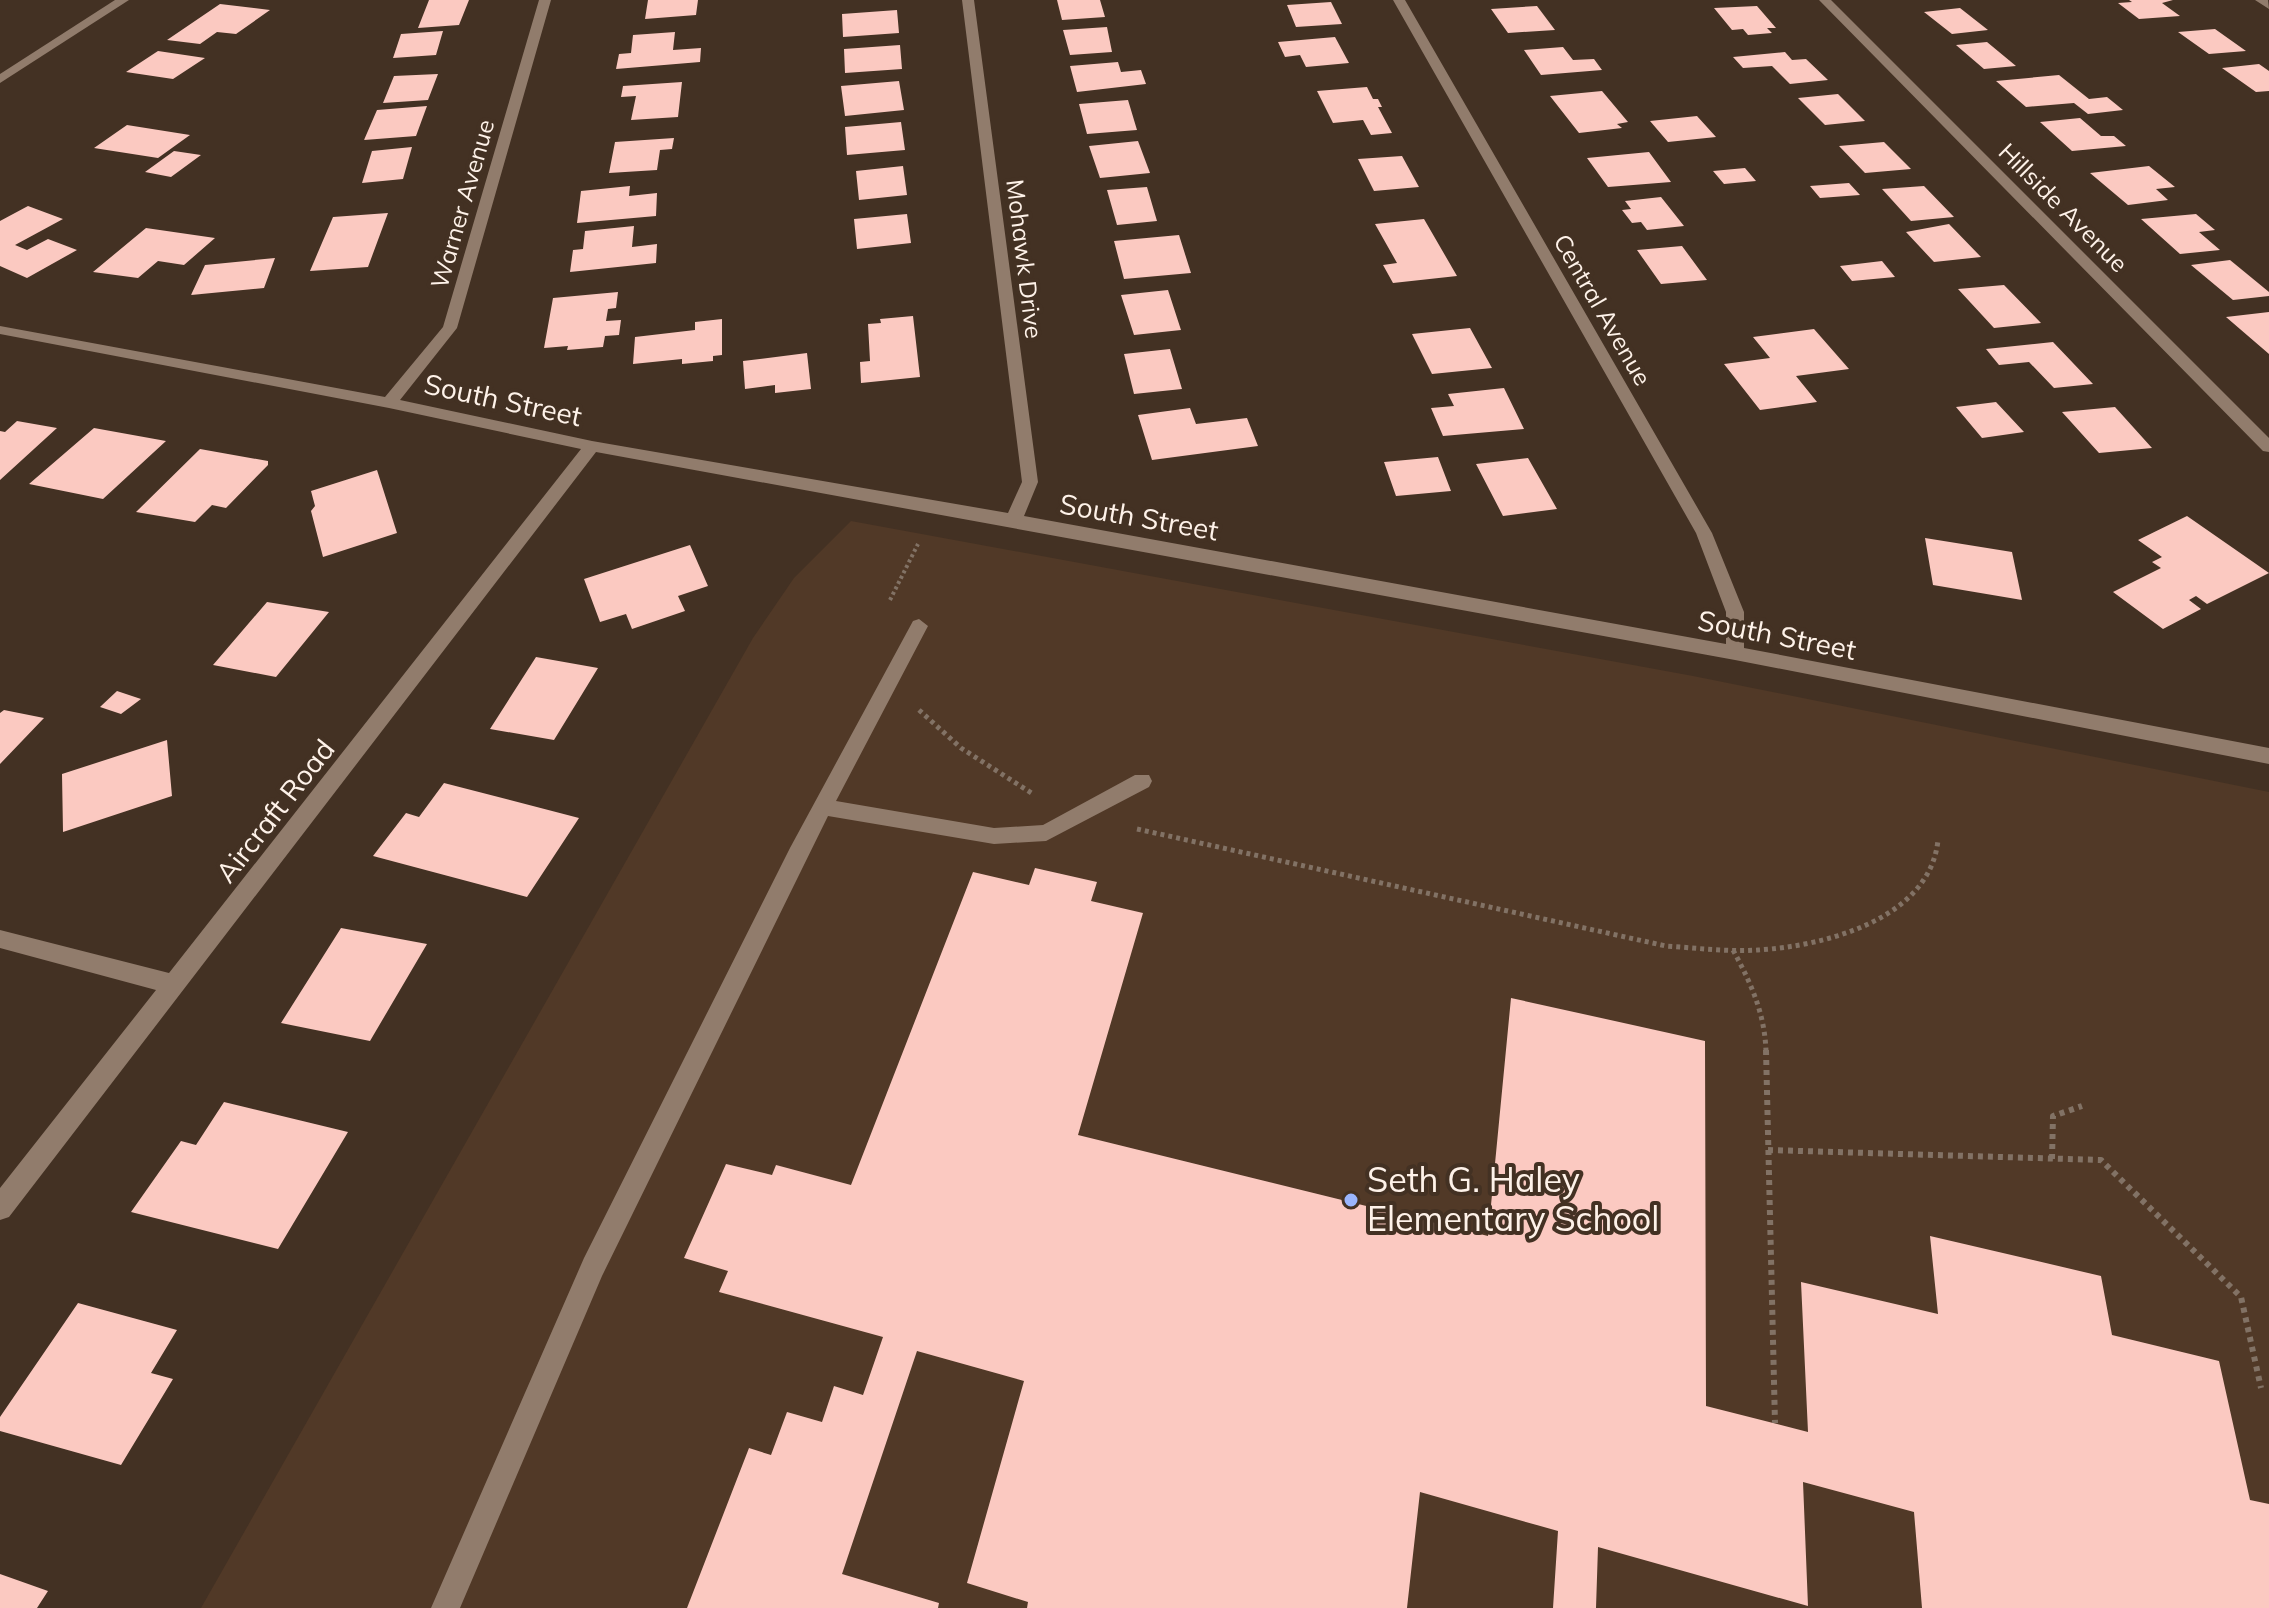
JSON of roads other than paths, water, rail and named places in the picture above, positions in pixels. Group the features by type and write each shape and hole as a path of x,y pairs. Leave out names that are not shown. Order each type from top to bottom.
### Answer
{"street":[{"path":"0,79 123,0"},
{"name":"Warner Avenue","path":"389,403 450,328 545,0"},
{"name":"Mohawk Drive","path":"968,0 1030,482 1014,520"},
{"name":"Central Avenue","path":"1399,0 1704,533 1735,612 1735,653"},
{"name":"Hillside Avenue","path":"1825,0 2269,447"},
{"path":"2261,0 2269,6"},
{"name":"South Street","path":"0,330 389,403 592,446 1735,653 2269,756"},
{"name":"Aircraft Road","path":"0,1208 592,446"},
{"path":"445,1608 593,1267 823,807 919,626"},
{"path":"823,807 994,836 1046,833 1142,781"},
{"path":"0,939 176,985"}],"place":[{"name":"Seth G. Haley Elementary School","path":"1351,1200"}]}
